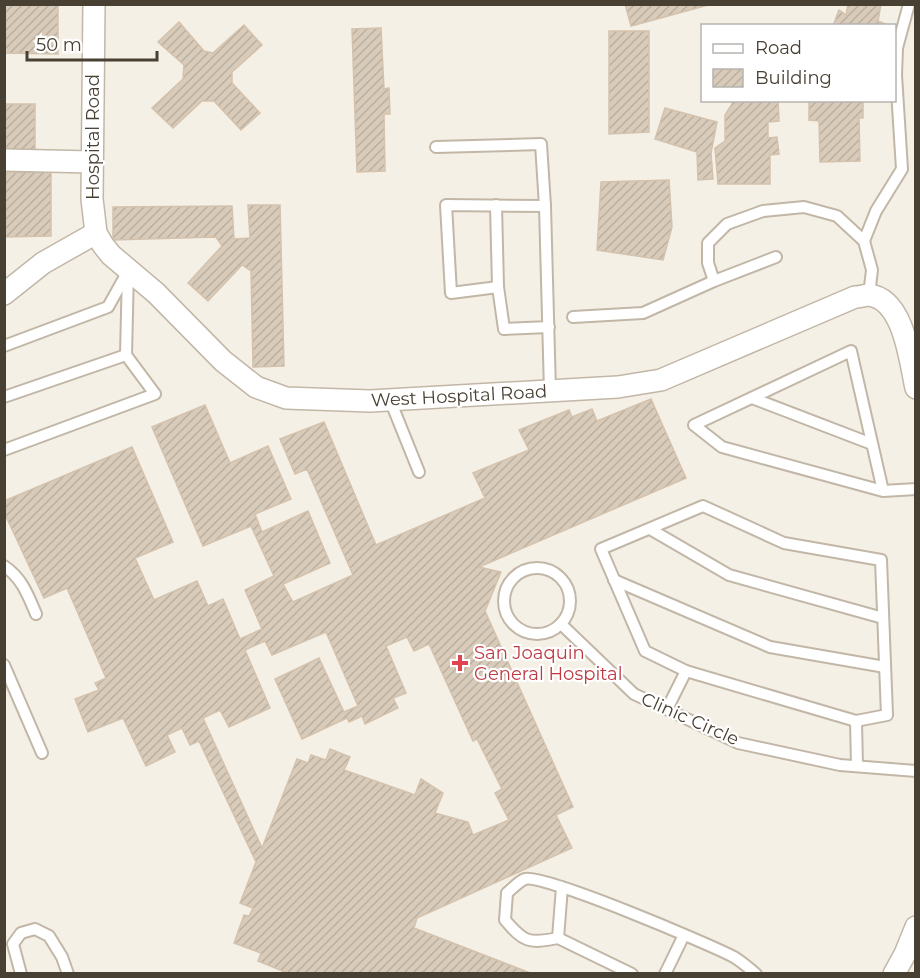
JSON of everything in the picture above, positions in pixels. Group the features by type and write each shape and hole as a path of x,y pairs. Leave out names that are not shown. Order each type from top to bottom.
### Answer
{"street":[{"name":"Hospital Road","path":"94,4 92,199 96,233"},
{"path":"4,160 92,162"},
{"path":"4,294 43,263 96,233"},
{"name":"West Hospital Road","path":"96,233 107,250 156,293 223,361 256,387 286,398 304,400 390,400 618,387 661,380 855,297 869,295"},
{"path":"869,295 881,299 891,307 898,320 907,345 915,388"},
{"path":"894,974 905,954 915,927"}],"lane":[{"path":"864,241 876,212 902,169 896,75 897,48 909,4"},
{"path":"436,147 542,144 550,391"},
{"path":"498,286 451,293 446,205 545,206"},
{"path":"496,205 498,286 504,329 549,327"},
{"path":"714,281 708,263 708,243 727,224 763,211 804,207 837,216 864,241 872,270 869,295"},
{"path":"573,317 643,313 714,281 776,257"},
{"path":"4,346 108,307 128,270"},
{"path":"4,450 155,394 126,355 128,270"},
{"path":"883,491 851,351 694,425 722,447 883,491 915,489"},
{"path":"4,397 126,355"},
{"path":"752,398 872,444"},
{"path":"390,400 419,472"},
{"path":"703,506 784,543 881,560 887,716 856,721 686,671 645,651 601,549 650,528 703,506"},
{"path":"650,528 729,574 883,618"},
{"path":"4,566 15,573 26,588 36,614"},
{"path":"540,567 560,576 570,594 567,615 561,624 552,631 541,634 519,629 511,622 504,601 511,580 519,572 540,567"},
{"path":"615,580 770,647 885,667"},
{"name":"Clinic Circle","path":"561,624 634,694 738,742 840,765 915,771"},
{"path":"4,665 42,753"},
{"path":"667,709 686,671"},
{"path":"856,721 857,766"},
{"path":"632,974 558,938 538,942 520,937 505,920 507,893 525,879 538,879 684,935 735,958 756,974"},
{"path":"558,938 562,887"},
{"path":"21,974 13,944 21,933 35,929 49,936 62,957 68,974"},
{"path":"665,974 684,935"}],"building":[{"path":"4,4 58,5 58,54 4,53"},
{"path":"625,4 712,4 631,26"},
{"path":"848,4 881,4 878,21 885,24 834,24 839,10 846,15"},
{"path":"179,22 204,51 213,53 244,25 262,45 232,72 232,83 260,113 241,130 214,101 202,101 173,128 152,108 183,79 184,65 158,42"},
{"path":"381,28 384,89 389,88 390,114 384,114 385,171 357,172 352,29"},
{"path":"609,31 649,31 649,132 609,134"},
{"path":"732,102 778,102 779,121 768,122 768,138 777,137 779,154 770,155 770,184 718,184 715,148 725,141 725,115"},
{"path":"809,102 863,102 863,118 859,118 860,161 820,162 819,121 809,120"},
{"path":"4,104 35,104 35,152 4,152"},
{"path":"665,108 717,122 711,153 713,179 698,180 697,152 655,139"},
{"path":"51,172 51,236 4,237 4,173"},
{"path":"669,180 672,227 663,260 597,250 601,182"},
{"path":"248,205 280,205 284,366 253,367 251,271 242,265 208,301 188,283 222,246 216,237 113,240 113,207 232,206 234,239 250,238"},
{"path":"651,399 686,478 479,567 501,572 485,611 573,807 556,815 572,848 417,918 414,928 533,974 290,974 258,961 261,953 234,943 244,915 249,916 253,908 240,903 256,862 199,741 190,745 182,728 167,735 175,752 146,766 123,718 88,732 75,699 99,690 95,683 106,678 67,588 44,598 4,512 4,501 132,447 173,542 135,558 154,600 197,581 208,606 223,599 240,639 262,629 245,590 274,576 251,526 203,546 152,427 205,405 230,463 268,446 291,499 255,514 262,532 308,511 330,563 283,584 293,602 353,575 307,469 295,474 280,439 324,422 376,545 485,498 473,473 529,450 519,430 569,410 572,417 592,409 597,421","holes":["326,632 358,706 344,712 319,658 275,679 302,739 347,718 349,722 362,716 365,724 398,708 393,698 406,693 386,646 407,637 414,651 429,644 473,741 477,739 502,789 495,793 509,820 473,835 468,822 435,813 443,793 421,779 415,795 344,770 350,757 330,749 326,760 311,755 308,763 297,759 262,848 203,718 220,710 229,727 270,708 245,650 265,641 272,655"]}],"place":[{"name":"San Joaquin General Hospital","path":"460,663"}]}
